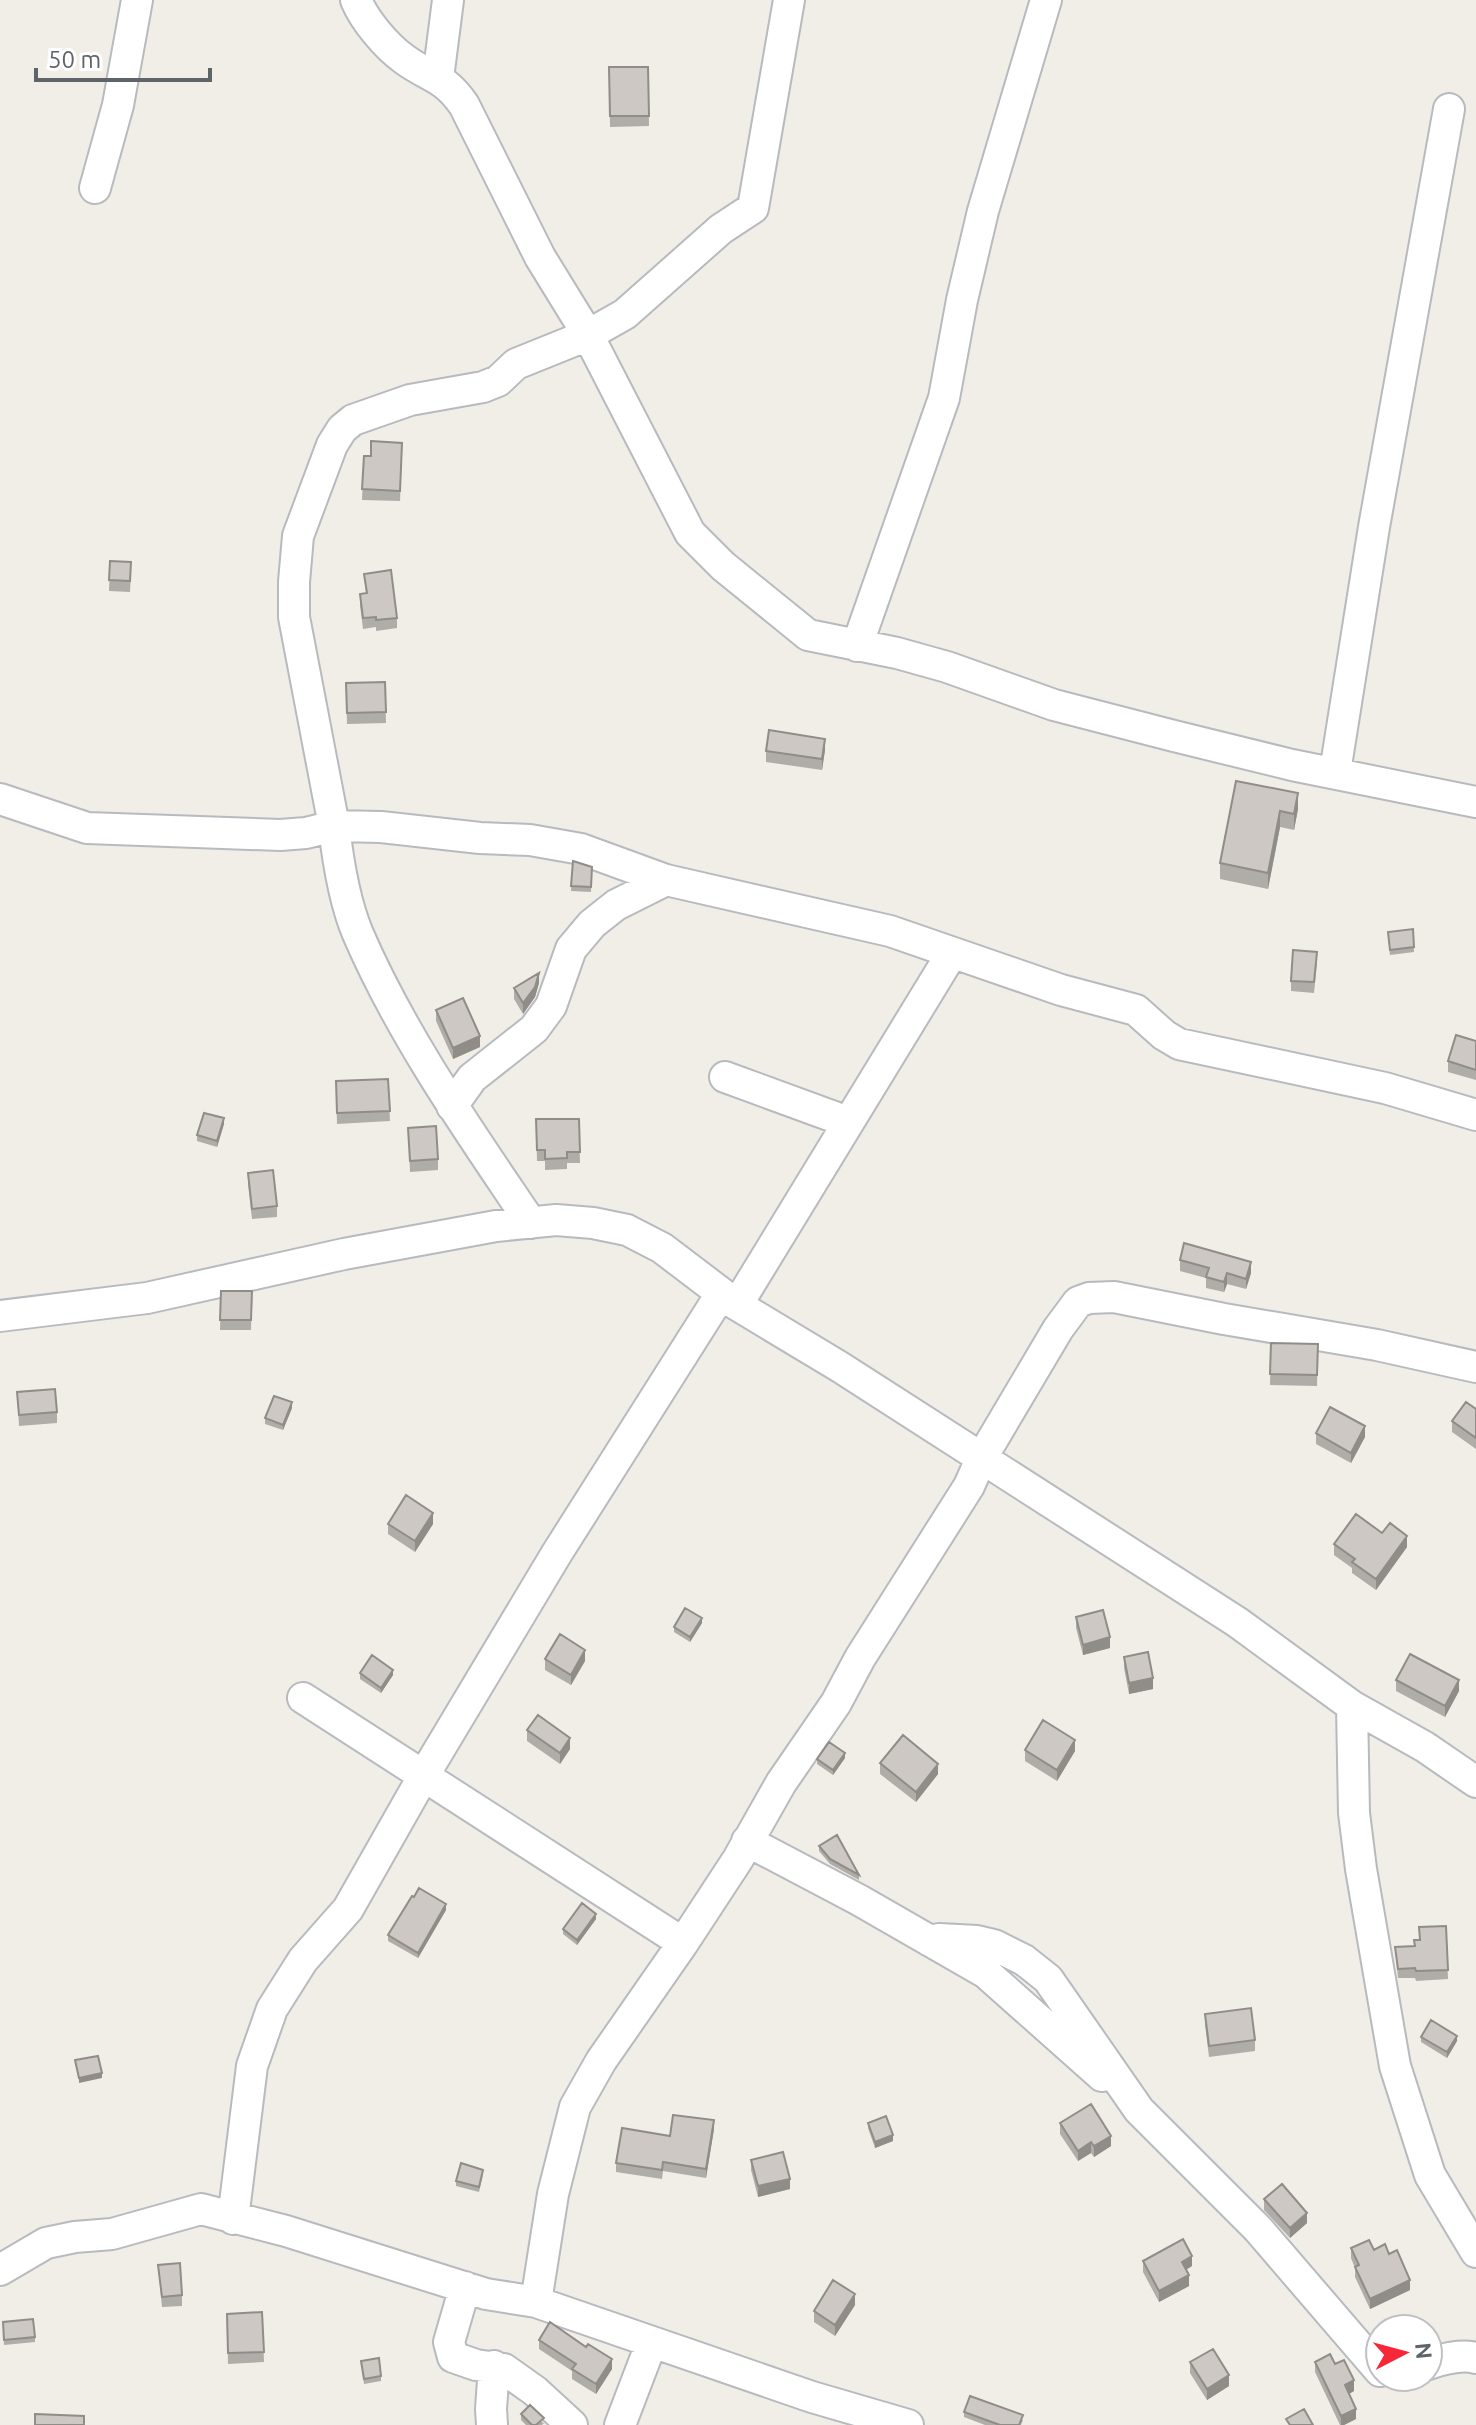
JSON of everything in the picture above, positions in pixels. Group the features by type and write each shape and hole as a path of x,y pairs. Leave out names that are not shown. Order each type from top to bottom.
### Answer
{"street":[{"path":"95,188 118,105 137,0"},
{"path":"356,0 375,31 403,59 452,88 464,105 540,257 588,335 690,533 706,551 808,635 897,653 947,667 1054,705 1292,765 1476,802"},
{"path":"438,78 448,0"},
{"path":"531,1223 452,1106 357,932 338,861 294,617 298,536 332,445 342,429 353,420 410,400 483,387 498,381 516,364 588,335 625,314 721,229 753,208 789,0"},
{"path":"857,646 944,398 983,211 1046,0"},
{"path":"1335,772 1374,527 1449,109"},
{"path":"0,799 87,828 280,835 334,826 381,827 530,840 581,849 666,880 890,931 1061,990 1136,1010 1179,1044 1385,1088 1476,1115"},
{"path":"452,1106 472,1078 534,1029 551,1006 571,949 592,924 616,905 666,880"},
{"path":"233,2219 252,2066 272,2009 303,1960 348,1909 557,1553 729,1300 810,1188 952,953"},
{"path":"725,1077 848,1122"},
{"path":"0,1316 147,1298 344,1254 496,1226 556,1220 627,1230 662,1248 729,1300 840,1367 1237,1622 1352,1706 1425,1747 1476,1782"},
{"path":"536,2302 553,2194 575,2107 601,2061 683,1943 962,1498 981,1459 1058,1329 1078,1302 1089,1298 1114,1297 1377,1345 1476,1367"},
{"path":"303,1698 683,1943"},
{"path":"1352,1706 1354,1813 1395,2066 1430,2175 1476,2252"},
{"path":"747,1841 986,1973 1139,2110 1258,2229 1364,2352"},
{"path":"0,2270 46,2243 112,2234 201,2209 286,2231 486,2294 536,2302 651,2344 811,2411 908,2425"},
{"path":"465,2287 449,2342 453,2357 476,2365 504,2369 520,2379 572,2425"},
{"path":"620,2425 651,2344"},
{"path":"1444,2359 1476,2358"},
{"path":"492,2425 494,2366"}],"building":[{"path":"609,67 648,67 649,116 610,116"},
{"path":"371,441 402,443 400,491 362,489 364,456 371,456"},
{"path":"110,561 131,562 130,581 109,580"},
{"path":"391,570 397,618 363,618 360,594 367,593 364,574"},
{"path":"385,682 386,712 347,713 346,683"},
{"path":"769,730 825,739 822,759 766,751"},
{"path":"1236,781 1298,793 1294,814 1280,811 1268,873 1220,863"},
{"path":"573,861 592,867 591,887 571,886"},
{"path":"1413,929 1414,947 1390,950 1388,932"},
{"path":"1293,950 1317,952 1314,982 1291,981"},
{"path":"539,973 535,987 523,1003 514,988"},
{"path":"463,998 480,1036 453,1048 436,1010"},
{"path":"1456,1035 1476,1041 1476,1070 1448,1061"},
{"path":"388,1079 390,1111 337,1113 336,1081"},
{"path":"204,1113 224,1118 217,1141 197,1135"},
{"path":"536,1119 579,1119 580,1152 567,1152 567,1158 545,1159 545,1150 537,1150"},
{"path":"436,1126 438,1159 410,1161 408,1128"},
{"path":"273,1170 277,1206 252,1209 248,1173"},
{"path":"1184,1243 1251,1262 1246,1279 1227,1273 1224,1282 1206,1277 1209,1268 1180,1260"},
{"path":"221,1291 252,1291 251,1320 220,1320"},
{"path":"1271,1343 1318,1344 1317,1375 1270,1374"},
{"path":"55,1389 57,1412 19,1415 17,1392"},
{"path":"274,1396 292,1402 283,1425 265,1418"},
{"path":"1466,1402 1476,1409 1476,1438 1452,1421"},
{"path":"1330,1407 1365,1426 1351,1453 1316,1433"},
{"path":"406,1495 433,1513 415,1541 388,1524"},
{"path":"1356,1514 1382,1533 1390,1523 1407,1536 1376,1579 1334,1544"},
{"path":"685,1608 702,1618 690,1637 674,1627"},
{"path":"1103,1610 1110,1637 1083,1645 1076,1617"},
{"path":"560,1634 585,1650 571,1675 545,1659"},
{"path":"1148,1652 1153,1678 1129,1683 1124,1657"},
{"path":"1410,1654 1459,1680 1445,1706 1396,1680"},
{"path":"372,1655 393,1670 381,1688 360,1673"},
{"path":"538,1715 570,1738 560,1753 527,1730"},
{"path":"1043,1720 1075,1740 1057,1770 1025,1750"},
{"path":"903,1735 938,1764 916,1792 880,1763"},
{"path":"829,1742 845,1753 833,1770 817,1759"},
{"path":"837,1835 859,1875 830,1859 819,1846"},
{"path":"419,1888 446,1904 418,1953 388,1935"},
{"path":"582,1903 596,1914 577,1940 563,1929"},
{"path":"1446,1926 1448,1970 1398,1969 1395,1947 1415,1946 1414,1940 1420,1940 1419,1927"},
{"path":"1251,2008 1255,2040 1209,2046 1205,2014"},
{"path":"1431,2020 1457,2036 1447,2052 1421,2037"},
{"path":"98,2056 102,2073 79,2078 75,2060"},
{"path":"1091,2104 1111,2136 1094,2146 1091,2142 1078,2151 1060,2123"},
{"path":"673,2115 714,2120 706,2169 663,2162 662,2170 616,2163 622,2128 670,2136"},
{"path":"886,2116 893,2135 875,2142 868,2123"},
{"path":"783,2152 790,2179 758,2186 751,2160"},
{"path":"461,2163 483,2170 479,2187 456,2181"},
{"path":"1282,2184 1307,2213 1290,2228 1264,2199"},
{"path":"1183,2239 1192,2256 1182,2262 1189,2275 1159,2291 1143,2261"},
{"path":"1369,2240 1374,2250 1385,2244 1389,2254 1397,2250 1410,2280 1370,2299 1355,2267 1359,2265 1351,2248"},
{"path":"180,2263 182,2295 162,2297 158,2265"},
{"path":"833,2280 855,2294 835,2325 814,2311"},
{"path":"262,2312 264,2352 228,2353 227,2314"},
{"path":"33,2319 35,2337 4,2340 3,2322"},
{"path":"550,2322 586,2347 588,2344 612,2359 596,2384 572,2369 576,2364 539,2340"},
{"path":"1213,2349 1229,2375 1207,2389 1190,2362"},
{"path":"1330,2354 1335,2364 1344,2360 1354,2380 1345,2385 1356,2409 1341,2416 1315,2362"},
{"path":"379,2358 381,2376 364,2379 361,2361"},
{"path":"970,2396 1023,2415 1019,2425 1000,2425 964,2412"},
{"path":"530,2405 544,2418 536,2425 521,2414"},
{"path":"1304,2409 1313,2425 1290,2425 1286,2419"},
{"path":"35,2414 84,2416 84,2425 35,2425"}]}
